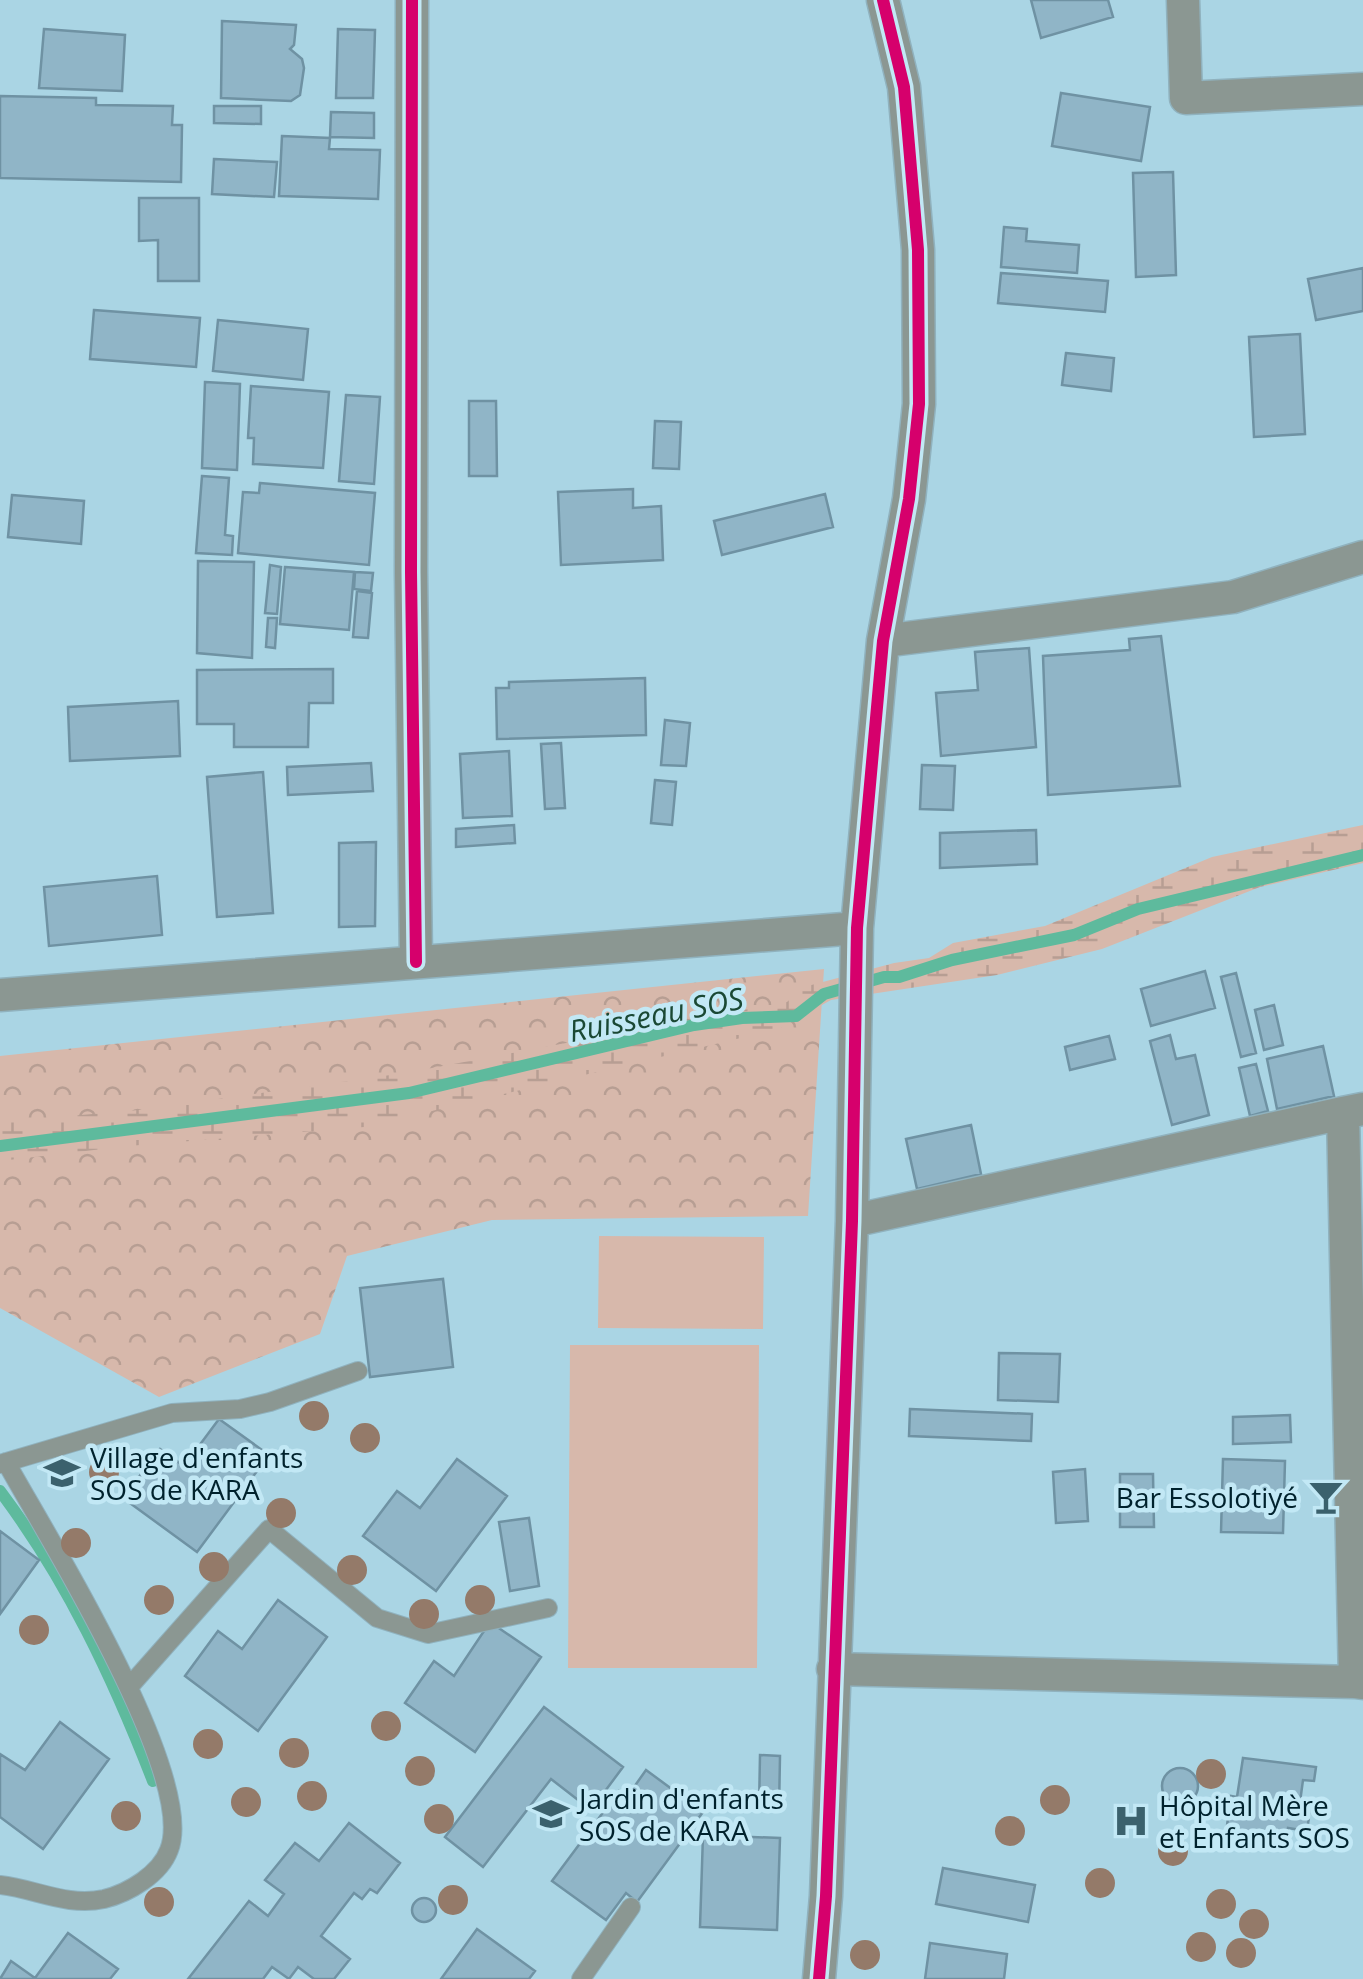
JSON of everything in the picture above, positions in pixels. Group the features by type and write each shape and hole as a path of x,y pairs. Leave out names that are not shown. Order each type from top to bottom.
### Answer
{"street":[{"path":"412,0 416,962"},
{"path":"820,1979 852,1221 858,928 883,640 909,498 919,404 918,250 904,87 882,0"},
{"path":"1183,0 1186,98 1363,89"},
{"path":"883,640 1233,597 1363,556"},
{"path":"0,995 858,928"},
{"path":"833,1669 1359,1683 1353,1111 852,1221"}],"lane":[{"path":"0,1885 70,1902 106,1898 147,1879 169,1850 173,1818 168,1785 129,1687 3,1463 172,1413 240,1409 270,1402 358,1372"},
{"path":"129,1687 269,1529 377,1618 428,1634 548,1608"},
{"path":"581,1979 630,1907"}],"green space":[{"path":"1363,825 1363,863 1260,887 1102,949 997,975 831,1000 779,1029 364,1127 128,1146 0,1161 0,1122 139,1110 405,1073 787,1002 804,987 894,963 929,958 953,943 1045,926 1212,857"},
{"path":"824,969 808,1216 492,1220 347,1256 320,1334 159,1397 0,1308 0,1056"},
{"path":"599,1236 764,1237 763,1329 598,1328"},
{"path":"570,1345 759,1345 757,1668 568,1668"}],"building":[{"path":"1031,0 1108,0 1113,17 1041,38"},
{"path":"222,21 296,25 290,49 302,59 304,68 300,95 291,101 221,98"},
{"path":"44,29 125,35 122,91 39,88"},
{"path":"338,29 375,30 373,98 336,98"},
{"path":"1061,93 1150,107 1141,161 1052,146"},
{"path":"0,96 96,98 96,105 173,106 172,125 182,125 181,182 0,178"},
{"path":"214,106 261,106 261,124 214,123"},
{"path":"331,112 374,113 374,138 330,137"},
{"path":"282,136 330,138 329,149 380,150 378,199 279,196"},
{"path":"214,159 277,162 274,197 212,194"},
{"path":"1173,172 1176,275 1136,277 1133,173"},
{"path":"139,198 199,198 199,281 158,281 158,240 139,241"},
{"path":"1004,227 1027,229 1026,241 1079,245 1077,273 1001,267"},
{"path":"1363,268 1363,311 1316,320 1308,279"},
{"path":"1001,273 1108,281 1105,312 998,303"},
{"path":"94,310 200,318 196,367 90,359"},
{"path":"218,320 308,329 303,380 213,371"},
{"path":"1300,334 1305,434 1254,437 1249,337"},
{"path":"1066,353 1114,358 1111,391 1062,385"},
{"path":"205,382 240,384 237,470 202,468"},
{"path":"251,386 329,392 323,468 253,464 254,438 248,438"},
{"path":"346,395 380,397 374,484 339,481"},
{"path":"469,401 496,401 497,476 469,476"},
{"path":"655,421 681,422 679,469 653,468"},
{"path":"202,476 229,478 225,535 233,536 232,555 196,553"},
{"path":"260,483 375,493 369,565 238,553 243,492 259,493"},
{"path":"633,489 633,508 661,506 663,560 561,565 558,492"},
{"path":"825,494 833,527 722,555 714,521"},
{"path":"12,495 84,501 81,544 8,537"},
{"path":"198,561 254,562 252,658 197,653"},
{"path":"270,565 281,567 277,614 265,613"},
{"path":"285,567 354,572 349,630 280,624"},
{"path":"355,572 373,573 371,591 354,589"},
{"path":"357,591 372,593 368,638 353,637"},
{"path":"268,618 277,618 275,648 266,647"},
{"path":"1161,636 1180,786 1048,795 1043,656 1130,650 1129,639"},
{"path":"1029,648 1036,747 941,756 936,693 978,690 975,652"},
{"path":"333,669 333,703 309,703 308,747 234,747 234,724 197,724 197,670"},
{"path":"645,678 646,735 497,739 496,688 509,688 509,682"},
{"path":"178,701 180,756 70,761 68,707"},
{"path":"665,720 690,723 686,766 661,765"},
{"path":"561,743 565,808 545,809 541,744"},
{"path":"509,751 512,816 463,818 460,754"},
{"path":"371,763 373,791 288,795 287,767"},
{"path":"922,765 955,766 953,810 920,809"},
{"path":"263,772 273,913 217,917 207,777"},
{"path":"655,780 676,782 672,825 651,823"},
{"path":"514,825 515,843 456,847 456,829"},
{"path":"1036,830 1037,864 940,868 940,833"},
{"path":"376,842 375,926 339,927 339,843"},
{"path":"157,876 162,935 49,946 44,887"},
{"path":"1205,971 1215,1008 1151,1026 1141,989"},
{"path":"1236,973 1256,1053 1241,1057 1221,977"},
{"path":"1274,1005 1283,1045 1264,1050 1255,1010"},
{"path":"1170,1035 1176,1059 1195,1055 1209,1115 1172,1125 1150,1041"},
{"path":"1109,1036 1115,1059 1070,1070 1065,1047"},
{"path":"1323,1046 1334,1096 1277,1109 1267,1059"},
{"path":"1256,1064 1268,1111 1250,1116 1239,1068"},
{"path":"971,1125 981,1174 917,1189 906,1139"},
{"path":"443,1279 453,1367 370,1377 360,1288"},
{"path":"999,1353 1060,1354 1058,1402 998,1400"},
{"path":"910,1409 1032,1414 1031,1441 909,1436"},
{"path":"1290,1415 1291,1442 1233,1444 1233,1417"},
{"path":"219,1419 269,1455 197,1552 123,1498 160,1449 184,1466"},
{"path":"457,1459 507,1496 436,1591 363,1536 397,1491 420,1508"},
{"path":"1223,1459 1285,1461 1283,1533 1221,1532"},
{"path":"1085,1469 1088,1521 1056,1523 1053,1472"},
{"path":"1120,1474 1153,1474 1154,1527 1120,1527"},
{"path":"529,1518 539,1586 510,1591 499,1522"},
{"path":"0,1531 39,1560 0,1614"},
{"path":"278,1600 327,1637 258,1731 185,1676 218,1631 242,1649"},
{"path":"490,1622 541,1657 475,1752 405,1703 434,1661 454,1676"},
{"path":"544,1707 623,1767 591,1810 551,1779 483,1867 445,1837"},
{"path":"60,1722 109,1759 43,1849 0,1817 0,1754 25,1770"},
{"path":"760,1755 780,1756 779,1811 759,1809"},
{"path":"1243,1758 1316,1767 1314,1781 1303,1780 1300,1802 1311,1803 1307,1831 1288,1828 1286,1841 1226,1833 1231,1796 1237,1797"},
{"path":"1180,1768 1193,1773 1198,1786 1193,1799 1180,1804 1167,1799 1162,1786 1167,1773"},
{"path":"646,1770 703,1812 637,1902 626,1893 606,1920 552,1881 619,1791 627,1797"},
{"path":"349,1823 400,1863 377,1893 370,1889 362,1899 354,1893 321,1936 350,1959 334,1979 314,1979 298,1967 289,1979 272,1967 263,1979 188,1979 249,1901 268,1916 284,1894 265,1880 295,1843 319,1861"},
{"path":"703,1835 780,1838 777,1930 700,1927"},
{"path":"943,1868 1035,1885 1028,1922 936,1904"},
{"path":"424,1898 436,1910 424,1922 412,1910"},
{"path":"477,1929 535,1971 529,1979 441,1979"},
{"path":"68,1933 118,1969 110,1979 0,1979 11,1961 35,1978"},
{"path":"930,1943 1007,1954 1004,1979 925,1979"}],"waterway":[{"name":"Ruisseau SOS","path":"0,1146 409,1093 694,1025 796,1016 824,994 952,960 1074,935 1138,909 1363,855"},
{"path":"0,1491 47,1559 87,1631 153,1781"}],"cycle path":[{"path":"412,0 411,572 416,962"},
{"path":"819,1979 826,1896 852,1221 857,928 883,641 909,499 919,404 918,250 904,87 883,0"}],"place":[{"name":"Village d'enfants SOS de KARA","path":"62,1473"},
{"name":"Bar Essolotiyé","path":"1326,1497"},
{"name":"Jardin d'enfants SOS de KARA","path":"551,1814"},
{"name":"Hôpital Mère et Enfants SOS","path":"1131,1821"}]}
